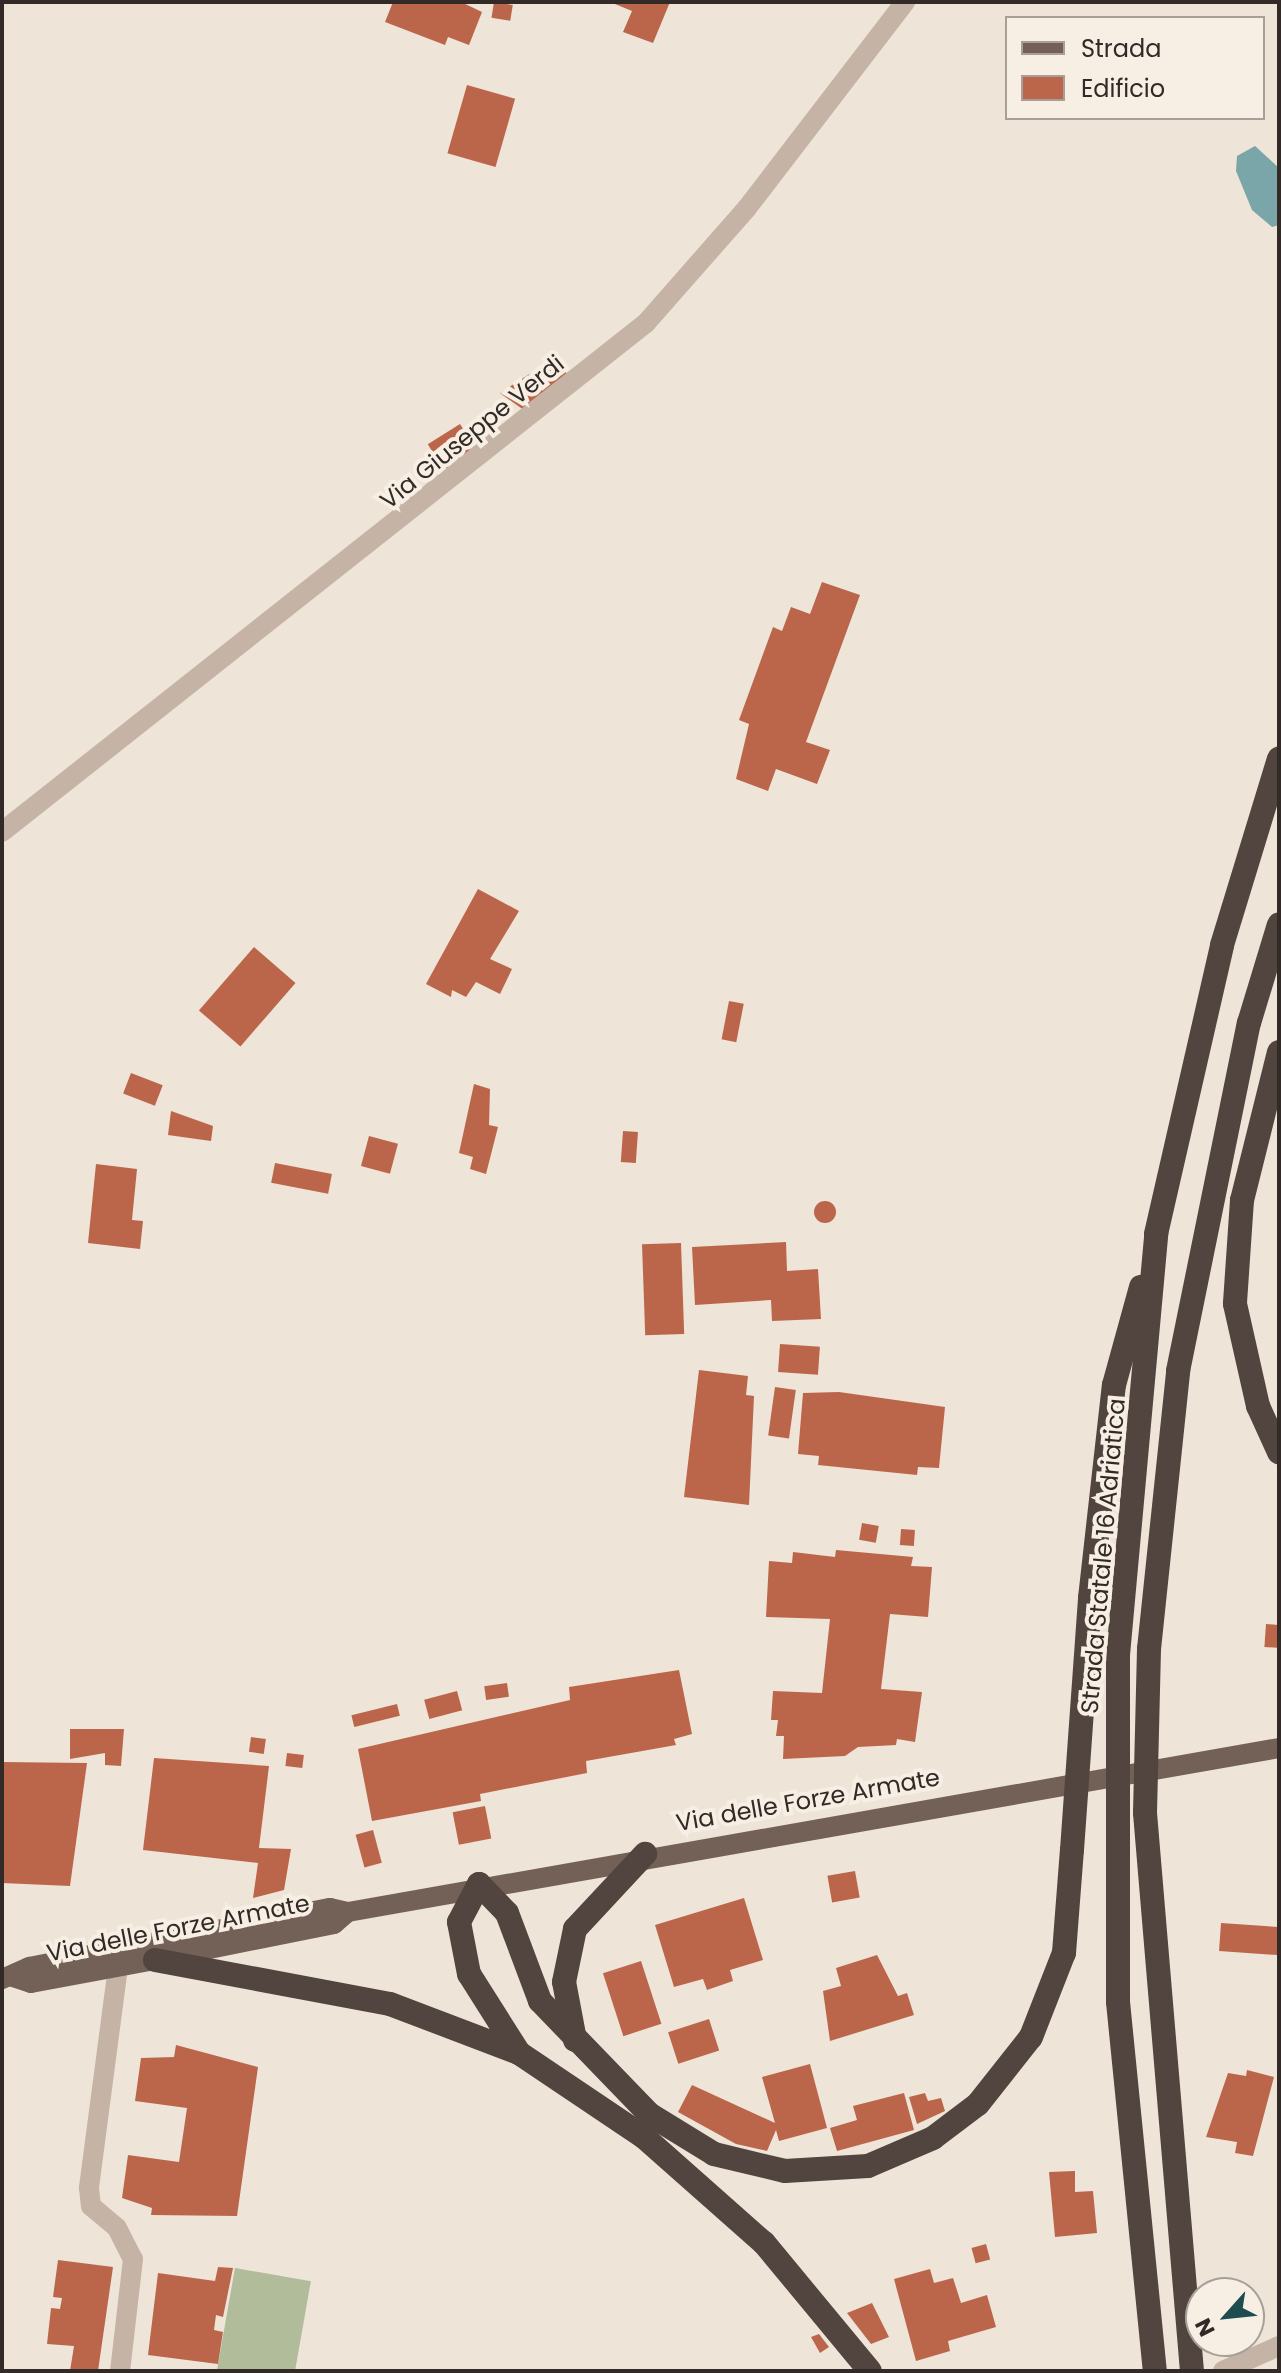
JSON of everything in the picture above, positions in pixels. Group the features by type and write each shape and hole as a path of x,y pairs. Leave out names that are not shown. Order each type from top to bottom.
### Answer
{"highway":[{"name":"Strada Statale 16 Adriatica","path":"1155,2371 1118,2002 1118,1655 1156,1234 1222,945 1279,759"},
{"path":"1192,2371 1145,1813 1149,1649 1178,1371 1249,1023 1279,924"},
{"path":"1279,1052 1242,1200 1235,1304 1258,1406 1279,1452"},
{"path":"519,2053 469,1974 459,1922 479,1884 507,1913 540,2001 577,2046 649,2114 714,2154 785,2171 868,2166 933,2138 978,2104 1031,2037 1064,1953 1090,1598 1114,1385 1156,1234"},
{"path":"577,2046 564,1982 575,1929 645,1854"},
{"path":"155,1960 390,2004 519,2053 644,2137 764,2243 870,2371"}],"main road":[{"name":"Via delle Forze Armate","path":"8,1978 29,1967 330,1908 348,1912 645,1854 1279,1748"},
{"name":"Via delle Forze Armate","path":"8,1978 31,1983 155,1960 334,1924 348,1912"}],"street":[{"name":"Via Giuseppe Verdi","path":"2,832 646,323 747,208 905,2"},
{"path":"118,1967 89,2188 91,2206 117,2228 133,2259 120,2371"},
{"path":"1235,2370 1279,2346"}],"green space":[{"path":"235,2268 311,2281 295,2371 217,2370"}],"water":[{"path":"1255,146 1279,168 1279,225 1272,227 1252,210 1236,171 1237,156"}],"building":[{"path":"393,2 461,2 482,12 469,45 448,37 445,45 385,22"},
{"path":"494,2 513,5 510,21 491,18"},
{"path":"610,2 670,2 653,43 623,32 632,11"},
{"path":"467,85 515,99 495,167 447,153"},
{"path":"553,359 570,377 528,413 500,393"},
{"path":"460,424 478,453 446,473 428,444"},
{"path":"822,582 860,595 806,742 830,750 817,784 776,769 768,791 736,779 749,724 739,720 773,627 782,631 791,607 810,614"},
{"path":"478,889 519,911 490,959 512,969 500,994 476,982 466,997 452,990 451,997 426,984"},
{"path":"254,947 296,983 240,1046 199,1010"},
{"path":"729,1001 744,1004 736,1042 722,1039"},
{"path":"131,1073 163,1085 155,1106 123,1094"},
{"path":"474,1084 490,1089 489,1125 498,1127 486,1174 470,1169 473,1157 459,1153"},
{"path":"171,1111 213,1126 211,1141 168,1135"},
{"path":"623,1131 638,1132 636,1163 621,1162"},
{"path":"369,1136 398,1144 390,1174 361,1166"},
{"path":"275,1163 332,1174 328,1194 271,1183"},
{"path":"96,1164 137,1169 132,1220 143,1221 140,1249 88,1243"},
{"path":"825,1201 833,1204 836,1212 833,1220 825,1223 817,1220 814,1212 817,1204"},
{"path":"786,1242 787,1271 818,1269 821,1319 772,1321 771,1300 695,1305 692,1247"},
{"path":"681,1243 684,1334 645,1335 642,1244"},
{"path":"780,1344 820,1347 818,1375 778,1372"},
{"path":"699,1370 748,1376 746,1395 754,1396 749,1505 684,1497"},
{"path":"775,1387 796,1390 789,1438 768,1436"},
{"path":"839,1392 945,1407 939,1468 918,1467 917,1475 818,1465 819,1456 798,1454 803,1393"},
{"path":"862,1523 879,1526 876,1543 859,1540"},
{"path":"901,1529 915,1530 914,1546 900,1545"},
{"path":"836,1550 913,1557 911,1566 932,1567 928,1617 890,1614 881,1689 922,1692 915,1742 897,1739 896,1745 858,1747 845,1756 783,1759 784,1736 776,1736 778,1720 771,1720 773,1691 822,1693 830,1619 766,1617 769,1561 792,1563 793,1552 835,1557"},
{"path":"1266,1624 1279,1625 1277,1648 1264,1647"},
{"path":"679,1670 692,1734 674,1739 676,1745 586,1761 587,1773 480,1794 481,1801 372,1821 358,1749 570,1700 569,1687"},
{"path":"507,1683 509,1697 486,1700 484,1686"},
{"path":"457,1691 462,1710 429,1719 424,1700"},
{"path":"397,1704 400,1716 354,1727 351,1715"},
{"path":"70,1729 124,1729 121,1766 105,1765 105,1753 70,1759"},
{"path":"251,1737 266,1739 264,1754 249,1752"},
{"path":"287,1753 304,1755 302,1768 285,1766"},
{"path":"154,1758 269,1766 259,1848 291,1849 284,1890 253,1898 258,1863 143,1850"},
{"path":"2,1762 87,1763 70,1886 2,1883"},
{"path":"485,1806 491,1838 459,1845 453,1812"},
{"path":"373,1830 382,1863 364,1868 356,1835"},
{"path":"855,1871 860,1898 832,1902 827,1876"},
{"path":"744,1898 763,1960 730,1970 733,1981 707,1990 703,1979 674,1987 655,1925"},
{"path":"1221,1923 1279,1927 1277,1955 1219,1951"},
{"path":"877,1955 898,1996 907,1993 914,2015 830,2041 823,1991 841,1986 836,1968"},
{"path":"641,1961 661,2024 623,2036 603,1973"},
{"path":"709,2019 719,2050 678,2064 668,2032"},
{"path":"176,2045 258,2067 237,2216 151,2215 152,2208 122,2198 128,2155 179,2162 187,2108 135,2101 141,2058 174,2057"},
{"path":"810,2064 827,2128 779,2141 776,2130 767,2151 736,2144 678,2112 692,2085 775,2123 762,2077"},
{"path":"1247,2070 1274,2077 1253,2156 1235,2153 1237,2142 1206,2137 1228,2073 1246,2076"},
{"path":"904,2093 914,2130 837,2151 830,2128 857,2120 853,2106"},
{"path":"925,2093 928,2101 941,2098 945,2111 917,2124 909,2097"},
{"path":"1075,2171 1075,2192 1093,2191 1097,2233 1055,2237 1049,2172"},
{"path":"986,2244 990,2259 976,2263 972,2248"},
{"path":"58,2260 113,2267 98,2371 70,2371 74,2346 47,2344 51,2308 60,2309 62,2298 53,2297"},
{"path":"218,2267 233,2268 223,2317 216,2315 214,2330 223,2332 218,2364 148,2355 158,2273 215,2281"},
{"path":"930,2269 934,2283 953,2278 961,2303 987,2295 996,2327 948,2341 950,2351 916,2361 894,2279"},
{"path":"872,2303 889,2337 871,2344 847,2313"},
{"path":"819,2334 829,2347 820,2353 811,2337"}]}
